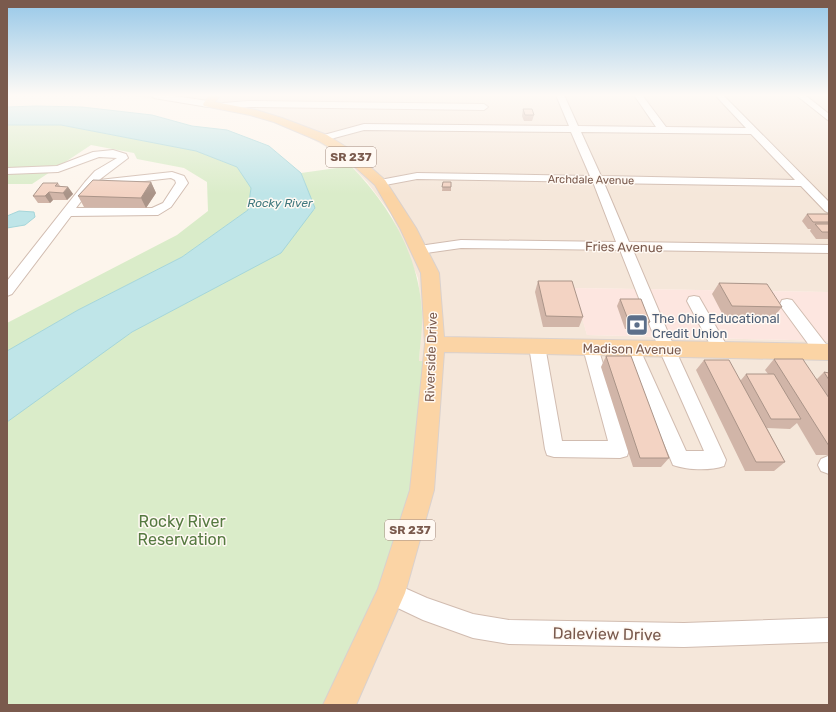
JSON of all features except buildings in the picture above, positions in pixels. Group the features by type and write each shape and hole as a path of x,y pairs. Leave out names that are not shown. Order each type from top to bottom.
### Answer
{"main road":[{"name":"Riverside Drive","path":"299,128 323,138 347,153 380,183 408,228 430,273 435,344 422,490 391,593 340,705"},
{"name":"Madison Avenue","path":"435,344 721,350 791,359 826,352"}],"street":[{"path":"323,138 345,130 356,128"},
{"path":"508,128 755,131"},
{"path":"752,128 829,208"},
{"path":"574,129 597,180 666,349 717,460 680,459 632,349"},
{"path":"7,171 58,169 97,154 113,154 122,156 123,158 99,173 89,184 7,291"},
{"path":"68,212 154,212 167,205 182,183 180,178 172,175 89,184"},
{"name":"Archdale Avenue","path":"380,183 417,176 804,183"},
{"name":"Fries Avenue","path":"419,250 462,244 829,249"},
{"path":"694,301 721,350"},
{"path":"787,304 826,352"},
{"path":"537,346 554,449 620,450 591,348"},
{"name":"Daleview Drive","path":"391,593 423,608 473,626 509,632 684,635 829,630"}],"shaded area":[{"path":"288,128 829,128 829,292 574,288 587,335 829,341 829,705 336,705 432,361 419,361 422,313 418,278 391,214 367,182 351,166 330,149"},
{"path":"573,288 829,292 829,341 587,335"}],"green space":[{"name":"Rocky River Reservation","path":"7,128 78,128 196,151 237,167 251,188 248,210 182,257 78,310 35,335 125,337 315,209 301,173 351,166 365,181 390,214 408,251 415,270 419,290 422,311 422,329 419,361 432,361 423,466 336,705 7,705 7,323 177,235 208,211 207,182 184,168 137,159 134,153 91,145 32,184 7,184"}],"water":[{"name":"Rocky River","path":"78,128 211,128 227,130 269,146 301,173 315,208 281,253 132,332 7,422 7,351 78,310 182,257 248,210 251,188 237,167 196,151"},
{"path":"19,211 34,212 35,217 25,225 7,228 7,216"}],"place":[{"name":"The Ohio Educational Credit Union","path":"637,325"}]}
